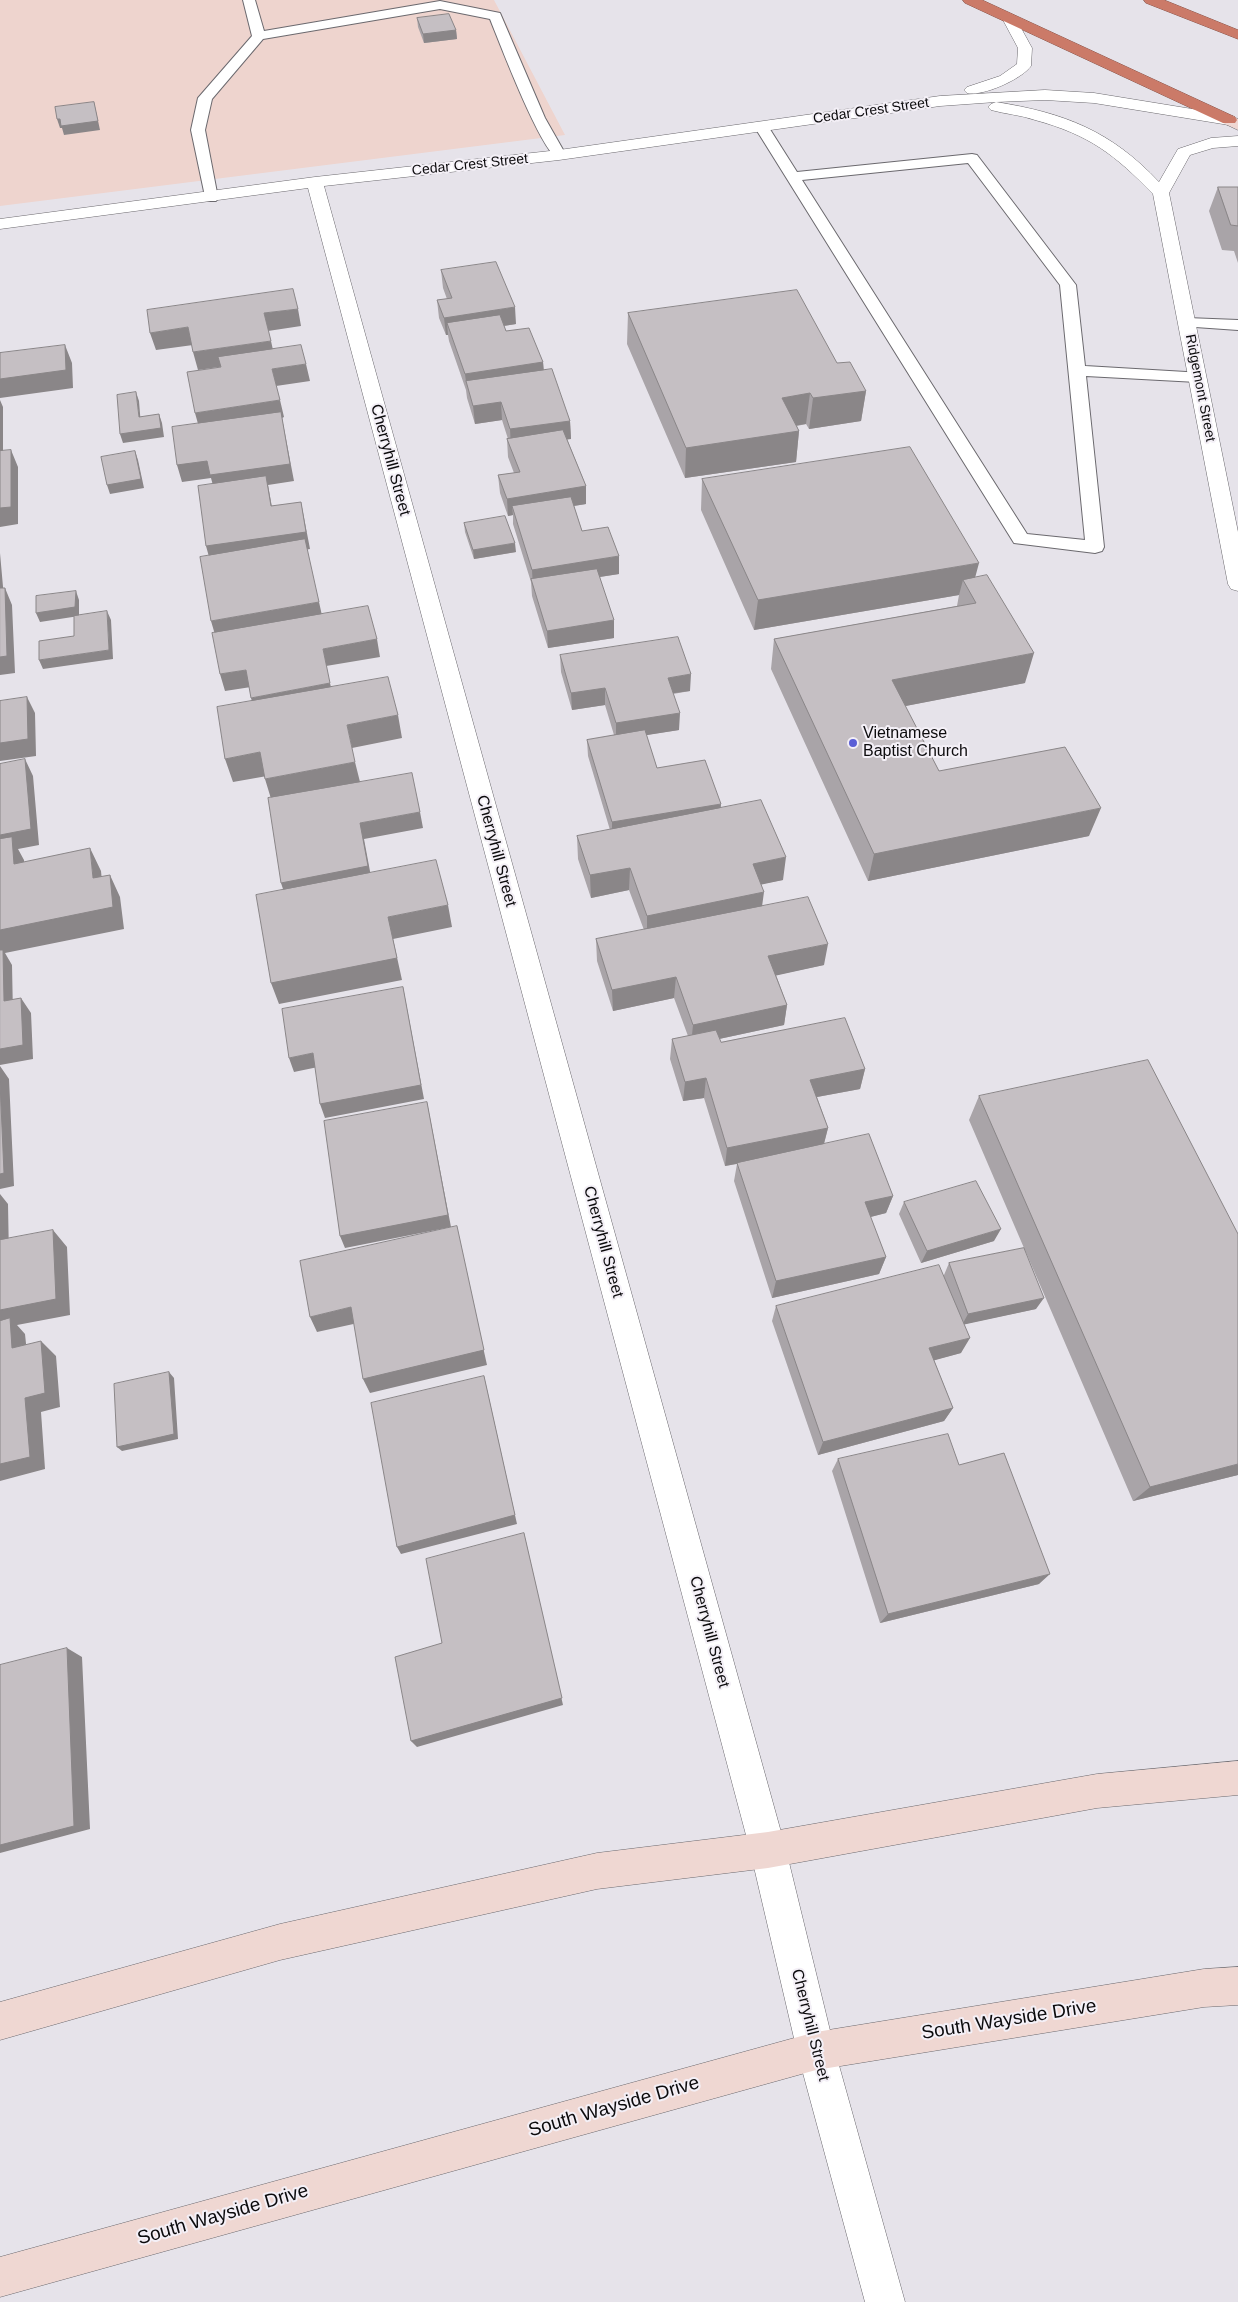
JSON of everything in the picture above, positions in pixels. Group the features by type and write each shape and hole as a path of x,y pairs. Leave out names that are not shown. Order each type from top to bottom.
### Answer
{"highway":[{"path":"970,0 1233,123"},
{"path":"1151,0 1238,35"}],"main road":[{"path":"0,2022 309,1936 597,1872 768,1850 1097,1790 1238,1778"},
{"name":"South Wayside Drive","path":"0,2277 816,2051 1204,1988 1238,1986"}],"street":[{"name":"Cedar Crest Street","path":"940,101 1006,79 1024,66 1025,48 1010,20"},
{"name":"Cedar Crest Street","path":"0,224 212,198 315,182 559,155 940,101 1045,96 1094,98 1233,123"},
{"path":"940,101 1006,109 1088,133 1118,151 1161,193 1184,152 1211,143 1238,141"},
{"name":"Cherryhill Street","path":"315,182 768,1850 816,2051 885,2302"},
{"name":"Ridgemont Street","path":"1161,193 1238,584"}],"lane":[{"path":"249,0 259,36"},
{"path":"212,198 198,130 204,98 259,36 440,5 495,16 538,118 559,155"},
{"path":"761,126 792,177 952,424 1021,539 1095,547 1068,284 972,158 792,177"},
{"path":"1187,323 1238,325"},
{"path":"1077,371 1197,377"}],"shaded area":[{"path":"0,0 494,0 565,135 0,206"}],"building":[{"path":"449,14 456,30 423,34 417,18"},
{"path":"94,102 98,121 61,126 60,119 57,119 55,107"},
{"path":"1218,187 1238,187 1238,226 1231,225"},
{"path":"496,262 515,307 444,318 437,300 452,298 441,270"},
{"path":"293,289 298,309 264,313 271,341 193,352 188,327 150,333 147,310"},
{"path":"797,290 837,363 850,362 866,391 813,398 810,393 782,398 799,431 686,448 628,313"},
{"path":"500,315 506,331 529,328 543,362 465,374 447,323"},
{"path":"65,345 66,370 0,379 0,353"},
{"path":"301,345 306,364 272,369 280,400 195,413 187,372 221,367 218,357"},
{"path":"552,369 570,421 510,429 501,402 473,406 466,381"},
{"path":"136,392 139,417 159,414 161,428 120,434 117,395"},
{"path":"281,412 290,464 210,475 207,461 177,465 172,427"},
{"path":"563,430 586,486 507,499 498,475 520,472 507,439"},
{"path":"910,447 979,563 758,600 702,479"},
{"path":"11,450 11,507 0,508 0,451"},
{"path":"135,451 141,479 107,485 101,457"},
{"path":"266,476 271,506 301,502 306,532 206,546 198,486"},
{"path":"571,497 582,531 608,527 619,556 532,570 512,506"},
{"path":"505,516 515,543 473,550 464,523"},
{"path":"305,539 319,602 211,621 200,557"},
{"path":"597,569 614,620 547,631 531,579"},
{"name":"Vietnamese Baptist Church","path":"987,575 1034,653 892,680 939,771 1065,747 1101,808 874,854 774,639 976,603 963,580"},
{"path":"0,588 5,588 7,656 0,657"},
{"path":"76,591 75,607 36,613 36,596"},
{"path":"368,606 377,639 323,649 330,683 251,698 246,670 220,674 212,633"},
{"path":"107,611 109,650 39,660 39,641 74,636 74,616"},
{"path":"678,637 691,674 668,678 680,713 616,723 605,688 571,693 560,655"},
{"path":"388,677 398,715 347,725 355,762 265,779 260,752 225,759 217,707"},
{"path":"27,697 28,739 0,743 0,701"},
{"path":"645,730 657,768 705,760 721,804 612,822 587,740"},
{"path":"25,759 31,829 0,835 0,764"},
{"path":"412,773 420,812 360,823 368,866 281,883 268,798"},
{"path":"761,800 786,857 753,864 764,892 647,916 630,868 590,875 577,836"},
{"path":"12,837 14,864 90,848 93,878 110,875 113,907 0,930 0,839"},
{"path":"436,860 448,905 388,917 397,958 271,983 256,895"},
{"path":"808,897 828,944 768,956 787,1005 693,1025 676,977 612,990 596,939"},
{"path":"0,950 3,950 4,1001 21,998 23,1045 0,1049"},
{"path":"403,987 421,1085 320,1104 313,1053 289,1058 282,1009"},
{"path":"845,1018 865,1069 810,1080 828,1128 727,1148 706,1078 685,1082 672,1039 716,1030 721,1042"},
{"path":"1148,1060 1238,1234 1238,1464 1150,1487 979,1096"},
{"path":"0,1082 4,1173 0,1174"},
{"path":"427,1102 448,1215 340,1236 324,1121"},
{"path":"869,1134 893,1196 865,1202 886,1257 776,1281 737,1163"},
{"path":"976,1181 1001,1229 927,1251 904,1202"},
{"path":"457,1226 484,1350 363,1379 351,1307 310,1317 300,1261"},
{"path":"53,1230 56,1299 0,1310 0,1240"},
{"path":"1024,1248 1044,1298 968,1314 949,1263"},
{"path":"939,1265 970,1338 929,1348 953,1408 823,1442 776,1306"},
{"path":"10,1318 12,1348 41,1341 45,1393 25,1398 30,1457 0,1464 0,1321"},
{"path":"169,1372 174,1434 117,1447 114,1384"},
{"path":"484,1376 515,1515 397,1547 371,1403"},
{"path":"948,1434 959,1465 1004,1453 1050,1574 888,1614 838,1459"},
{"path":"524,1533 562,1698 411,1741 395,1657 442,1643 426,1559"},
{"path":"67,1648 74,1826 0,1845 0,1665"}],"place":[{"name":"Vietnamese Baptist Church","path":"853,743"}]}
